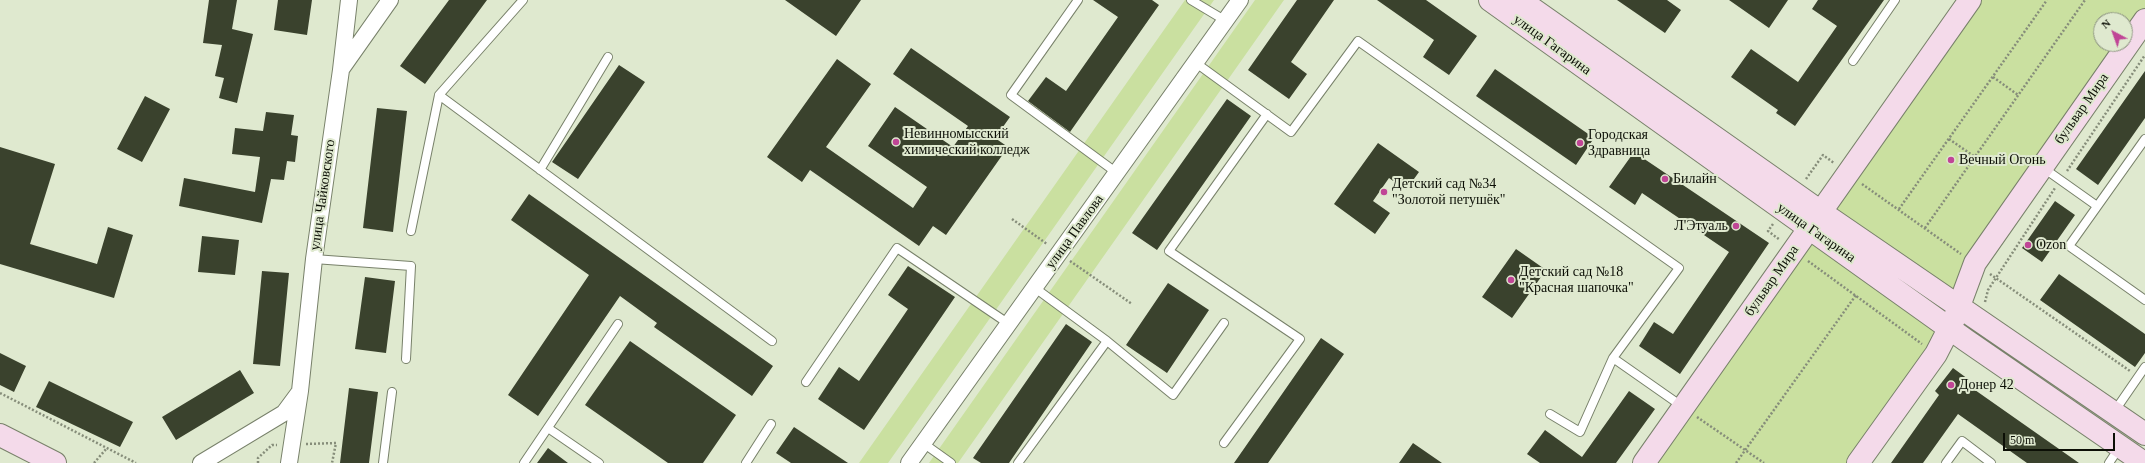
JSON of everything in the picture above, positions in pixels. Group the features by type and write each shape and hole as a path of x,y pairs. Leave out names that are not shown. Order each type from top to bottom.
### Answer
{"main road":[{"name":"улица Гагарина","path":"1490,0 1815,220 1959,306 2145,434"},
{"name":"улица Гагарина","path":"1520,0 1815,220 1950,328 2114,455 2144,463"},
{"name":"бульвар Мира","path":"1644,463 1970,0"},
{"name":"бульвар Мира","path":"1858,463 1936,354 1950,328 1975,263 2145,20"},
{"path":"0,435 55,463"}],"street":[{"name":"улица Чайковского","path":"289,463 300,391 314,259 341,70 349,0"},
{"path":"341,70 390,0"},
{"name":"улица Павлова","path":"909,463 1118,173 1240,0"},
{"name":"улица Чайковского","path":"201,463 284,413 300,391"}],"lane":[{"path":"411,231 439,95 523,0"},
{"path":"1078,0 1011,95 1118,173"},
{"path":"1192,0 1226,21"},
{"path":"1853,61 1895,0"},
{"path":"1196,63 1291,132 1358,41 1679,268 1613,358 1580,432 1550,414"},
{"path":"540,170 608,57"},
{"path":"439,95 772,342"},
{"path":"1224,443 1300,339 1168,251 1267,114"},
{"path":"2145,139 2069,246 2145,300"},
{"path":"2042,167 2097,206"},
{"path":"806,382 897,248 1009,324"},
{"path":"314,259 411,266 406,359"},
{"path":"1035,288 1107,341 1173,395 1224,323"},
{"path":"524,463 618,324"},
{"path":"1018,463 1107,341"},
{"path":"1613,358 1683,408"},
{"path":"2113,412 2145,367"},
{"path":"383,463 392,392"},
{"path":"746,463 771,424"},
{"path":"548,428 599,463"},
{"path":"1946,463 1962,441 1991,463"},
{"path":"923,443 951,463"}],"path":[{"path":"2047,0 1899,210 1925,228 2085,0"},
{"path":"1993,77 2018,95"},
{"path":"1949,139 1975,158"},
{"path":"1996,278 2138,377"},
{"path":"1736,463 1856,296"},
{"path":"0,393 136,463"},
{"path":"1683,408 1764,463"},
{"path":"332,463 336,443"},
{"path":"94,463 107,448"}],"green space":[{"path":"1185,0 1214,0 888,463 859,463"},
{"path":"1255,0 1284,0 958,463 929,463"},
{"path":"1970,0 2145,0 2145,20 2133,37 2133,12 2093,12 2093,52 2123,52 1975,263 1955,317 1858,463 1644,463"}],"building":[{"path":"209,0 237,0 232,29 253,34 237,103 219,98 224,78 215,76 222,45 203,43"},
{"path":"278,0 312,0 307,35 274,30"},
{"path":"449,0 487,0 425,84 400,66"},
{"path":"785,0 861,0 836,36"},
{"path":"1093,0 1152,0 1159,5 1070,132 1028,101 1046,77 1066,91 1118,17"},
{"path":"1297,0 1334,0 1291,62 1307,74 1289,99 1248,70"},
{"path":"1377,0 1426,0 1477,36 1449,75 1423,57 1434,40"},
{"path":"1617,0 1667,0 1681,10 1665,33"},
{"path":"1729,0 1788,0 1769,28"},
{"path":"1818,0 1884,0 1795,126 1776,113 1778,110 1731,77 1751,49 1798,82 1837,26 1812,9"},
{"path":"911,48 1010,117 995,138 1008,147 946,235 933,226 919,246 810,170 802,182 767,157 837,59 871,84 826,147 913,208 927,187 868,146 895,107 953,147 968,126 893,74"},
{"path":"619,65 645,82 578,179 552,162"},
{"path":"1495,69 1594,138 1576,165 1476,96"},
{"path":"2145,71 2145,118 2098,185 2076,169"},
{"path":"145,96 170,109 142,162 117,149"},
{"path":"1227,99 1251,116 1157,250 1132,233"},
{"path":"377,108 407,111 393,232 363,228"},
{"path":"266,112 294,115 291,135 298,136 295,162 287,161 284,180 271,179 262,223 179,206 184,178 255,192 260,157 232,154 235,128 263,131"},
{"path":"1378,143 1419,172 1406,190 1389,178 1373,201 1390,213 1375,234 1334,204"},
{"path":"0,147 55,164 30,244 97,264 108,227 133,235 114,298 0,264"},
{"path":"1634,152 1769,243 1680,374 1639,346 1654,322 1673,334 1729,252 1642,193 1635,205 1609,187"},
{"path":"529,194 773,366 752,396 654,327 657,323 620,296 538,416 508,395 589,275 511,220"},
{"path":"2055,201 2075,215 2042,262 2022,248"},
{"path":"202,236 239,240 235,275 198,272"},
{"path":"1516,249 1546,270 1512,318 1482,297"},
{"path":"908,266 955,297 864,430 818,399 839,367 859,381 908,309 888,295"},
{"path":"262,271 289,273 280,366 253,364"},
{"path":"2059,274 2145,334 2145,353 2135,367 2040,300"},
{"path":"365,277 395,281 386,353 355,349"},
{"path":"1168,283 1209,310 1167,373 1126,345"},
{"path":"1066,324 1092,342 1009,463 981,463 973,458"},
{"path":"1321,338 1344,354 1268,463 1234,463"},
{"path":"630,341 736,415 703,463 668,463 585,405"},
{"path":"0,353 26,366 14,392 0,385"},
{"path":"1953,368 1968,379 1965,383 2079,463 2027,463 1958,414 1923,463 1891,463 1939,395 1935,391"},
{"path":"240,370 254,393 176,440 162,417"},
{"path":"49,381 133,422 120,447 36,407"},
{"path":"349,388 378,392 369,463 340,463"},
{"path":"1629,391 1655,409 1616,463 1540,463 1527,454 1545,430 1582,457"},
{"path":"794,427 848,463 791,463 776,453"},
{"path":"1413,443 1442,463 1399,463"},
{"path":"548,448 568,463 537,463"}],"place":[{"name":"Невинномысский химический колледж","path":"896,142"},
{"name":"Городская Здравница","path":"1580,143"},
{"name":"Вечный Огонь","path":"1951,160"},
{"name":"Билайн","path":"1665,179"},
{"name":"Детский сад №34 \"Золотой петушёк\"","path":"1384,192"},
{"name":"Л'Этуаль","path":"1736,226"},
{"name":"Ozon","path":"2028,245"},
{"name":"Детский сад №18 \"Красная шапочка\"","path":"1511,280"},
{"name":"Донер 42","path":"1951,385"}]}
